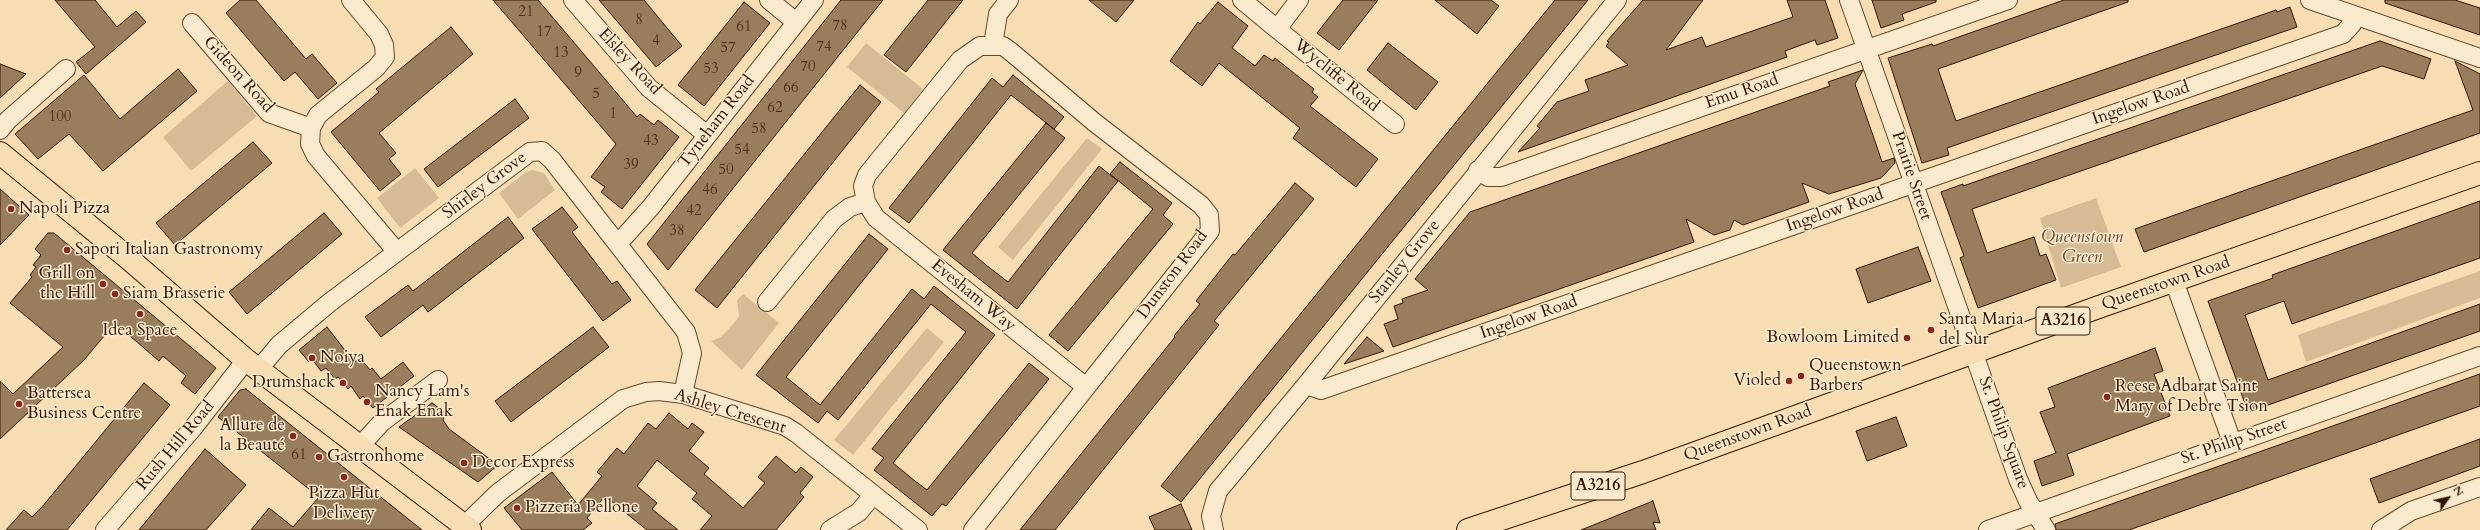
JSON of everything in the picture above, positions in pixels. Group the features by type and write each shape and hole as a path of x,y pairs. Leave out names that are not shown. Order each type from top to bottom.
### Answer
{"main road":[{"path":"0,152 128,258 252,365 360,446 459,526"},
{"name":"Queenstown Road","path":"1468,530 1643,472 1974,352 2480,173"}],"street":[{"path":"351,0 379,34 384,45 385,57 376,68 318,115 311,128 310,144 316,156 397,252"},
{"name":"Elsley Road","path":"573,0 649,88 707,135"},
{"path":"769,0 796,22"},
{"name":"Tyneham Road","path":"617,242 624,237 651,207 814,0"},
{"path":"766,302 834,219 850,207 866,202 864,186 867,175 960,60 980,46 993,45 998,14 1009,0"},
{"name":"Wycliffe Road","path":"1242,0 1396,124"},
{"name":"Wycliffe Road","path":"1277,29 1299,0"},
{"name":"Stanley Grove","path":"1214,530 1211,516 1218,491 1306,385 1478,170 1617,0"},
{"name":"Prairie Street","path":"1849,0 1913,184 1974,352"},
{"name":"Emu Road","path":"1478,170 1488,177 1501,177 1866,48 2008,0"},
{"path":"2310,0 2480,58"},
{"name":"Ingelow Road","path":"1306,385 1321,390 2343,34 2352,24 2354,15"},
{"name":"Gideon Road","path":"192,23 269,113 311,128"},
{"name":"Dunston Road","path":"973,530 1210,231 1209,215 1201,205 1094,122 1010,51 1003,46 993,45"},
{"path":"0,130 8,120 66,69"},
{"name":"Shirley Grove","path":"252,365 397,252 535,150 542,151 552,160 678,320 689,338 692,353 683,394"},
{"name":"Evesham Way","path":"866,202 876,218 1086,387"},
{"path":"2174,281 2232,442"},
{"name":"St. Philip Square","path":"1974,352 2018,479 2028,501 2046,530"},
{"name":"St. Philip Street","path":"1988,530 2232,442 2480,356"},
{"name":"Rush Hill Road","path":"105,530 193,428 252,365"},
{"path":"360,446 382,422 438,380"},
{"name":"Ashley Crescent","path":"459,526 498,493 624,399 646,392 683,394 785,426 796,433 873,496 918,530"},
{"path":"2381,530 2411,511 2480,487"},
{"path":"830,530 859,512 873,496"}],"green space":[{"path":"866,43 923,89 904,113 847,67"},
{"path":"228,81 257,116 191,171 163,137"},
{"path":"1087,138 1102,149 1013,260 998,247"},
{"path":"415,168 439,198 400,228 377,198"},
{"path":"532,170 544,173 555,190 518,219 499,193 526,172"},
{"name":"Queenstown Green","path":"2096,198 2121,267 2061,288 2040,218"},
{"path":"2480,271 2480,298 2306,362 2298,335"},
{"path":"743,294 779,323 742,370 711,341 721,337 736,321 739,316 737,300"},
{"path":"927,328 944,342 853,455 834,440"}],"building":[{"path":"55,0 95,0 117,27 136,11 146,22 86,74 76,62 95,47"},
{"path":"240,0 256,0 306,59 312,54 337,83 318,99 295,72 284,81 226,13"},
{"path":"493,0 538,0 637,117 640,114 654,125 658,120 679,137 622,209 601,192 605,187 591,177 616,144"},
{"path":"599,0 644,0 682,46 656,67"},
{"path":"841,0 883,0 668,270 647,244"},
{"path":"928,0 963,0 906,72 884,55"},
{"path":"1089,0 1134,0 1116,22"},
{"path":"1343,0 1378,0 1339,50 1317,33"},
{"path":"1435,0 1491,0 1499,6 1477,34"},
{"path":"1555,0 1588,0 1181,502 1161,486"},
{"path":"1643,0 1703,0 1666,50 1702,37 1706,47 1793,17 1787,0 1825,0 1838,38 1817,45 1815,40 1785,51 1787,57 1518,152 1540,128 1537,126 1557,102 1589,91 1585,80 1628,65 1606,46 1609,42 1607,41"},
{"path":"1872,0 1936,0 1936,2 1902,14 1904,20 1881,28"},
{"path":"2064,0 2128,0 2128,2 1938,69 1956,121 2276,10 2277,12 2290,7 2297,27 1947,148 1949,155 1922,163 1888,58 1932,44 1933,46"},
{"path":"2385,0 2455,0 2480,8 2480,35 2385,3"},
{"path":"744,2 770,23 704,106 678,85"},
{"path":"1218,2 1248,26 1232,48 1255,66 1264,55 1273,61 1275,58 1314,89 1312,92 1318,97 1310,106 1378,159 1356,187 1293,138 1300,128 1219,63 1202,86 1170,61 1198,22 1200,24"},
{"path":"451,27 473,54 379,133 396,153 389,159 401,174 380,191 331,132 379,92 376,89"},
{"path":"2380,41 2431,59 2424,79 2382,66 1972,209 1987,253 2034,237 2040,256 2046,254 2056,280 1978,308 1960,258 1964,256 1941,192 1963,184 1963,186"},
{"path":"1388,43 1438,82 1416,110 1367,70"},
{"path":"2455,61 2480,74 2480,133 2144,252 2135,229 2473,110"},
{"path":"0,64 26,74 0,98"},
{"path":"178,69 197,91 103,171 69,134 38,159 15,134 84,75 120,119"},
{"path":"1863,70 1855,84 1882,162 1894,158 1895,163 1881,178 1829,194 1802,183 1809,202 1743,225 1734,220 1730,230 1714,235 1686,219 1694,242 1393,347 1384,324 1398,319 1394,306 1403,303 1402,299 1428,290 1415,279 1470,212 1830,86 1828,82"},
{"path":"1013,75 1064,117 1054,129 1011,95 909,223 889,208 992,78 1003,87"},
{"path":"860,85 881,102 717,308 695,290"},
{"path":"515,99 529,118 438,187 424,169"},
{"path":"1046,123 1065,138 972,253 986,265 1008,282 1099,166 1118,181 1017,309 943,250"},
{"path":"253,142 272,163 175,245 156,223"},
{"path":"1120,162 1172,203 1163,215 1173,224 1068,351 1049,335 1153,209 1110,174"},
{"path":"1295,183 1314,199 1214,321 1219,325 1055,530 1020,530 1175,337 1174,336 1200,304 1196,301 1233,254 1235,255"},
{"path":"0,189 29,215 0,245"},
{"path":"2480,201 2480,258 2292,324 2284,301 2245,315 2268,380 2480,304 2480,331 2248,412 2208,301 2273,278 2272,275"},
{"path":"562,207 578,227 572,232 612,284 617,281 631,300 603,321 532,229"},
{"path":"324,213 342,234 247,314 229,292"},
{"path":"508,217 524,238 428,312 423,305 381,337 365,317 408,285 413,291"},
{"path":"48,233 54,233 216,368 195,394 181,383 186,376 163,356 159,361 115,323 84,360 0,439 0,381 13,394 63,347 10,303 32,277 30,275 36,267 33,265 41,255 35,249"},
{"path":"869,234 888,249 786,377 820,405 912,289 924,299 934,286 995,335 893,463 915,481 927,490 1029,363 1049,379 946,506 942,504 932,516 874,470 884,458 872,449 966,332 931,304 838,420 827,411 818,423 756,375"},
{"path":"1918,247 1931,281 1868,303 1856,269"},
{"path":"327,327 354,362 360,358 370,370 372,368 381,379 403,362 414,376 373,408 363,396 360,399 351,386 348,389 338,377 335,379 326,368 321,371 312,359 309,362 299,350"},
{"path":"593,327 609,347 511,422 495,401"},
{"path":"1367,337 1384,351 1344,364"},
{"name":"Reese Adbarat Saint Mary of Debre Tsion","path":"2155,348 2163,371 2154,374 2170,416 2067,454 2074,475 2042,486 2034,461 2056,453 2040,412 2055,407 2048,388"},
{"path":"2480,374 2480,406 2129,530 2056,530 2055,524"},
{"path":"144,383 170,405 67,530 6,530 24,510 32,517 42,507"},
{"path":"246,389 422,530 251,530 269,508 293,527 319,497 218,417 240,390"},
{"path":"432,403 446,413 443,420 449,429 498,465 478,482 399,427"},
{"path":"669,413 688,429 692,423 704,432 689,451 709,468 704,474 743,508 765,483 758,477 776,456 796,473 801,467 813,477 800,493 804,497 776,530 700,530 712,516 692,499 697,493 657,460 637,486 657,503 652,509 678,530 647,530 605,496 587,518 592,523 583,530 522,530 504,508 552,472 578,505 602,476 597,472 617,448 624,454 648,423 656,429"},
{"path":"1896,417 1907,446 1867,461 1856,431"},
{"path":"2480,439 2480,466 2379,503 2370,479"},
{"path":"205,449 246,485 206,530 139,530"},
{"path":"1653,501 1660,523 1653,522 1656,530 1581,530"},
{"path":"1181,504 1192,530 1155,530 1149,517"}],"place":[{"name":"Napoli Pizza","path":"11,209"},
{"name":"Sapori Italian Gastronomy","path":"67,250"},
{"name":"Grill on the Hill","path":"103,284"},
{"name":"Siam Brasserie","path":"115,294"},
{"name":"Idea Space","path":"140,314"},
{"name":"Santa Maria del Sur","path":"1931,330"},
{"name":"Bowloom Limited","path":"1907,338"},
{"name":"Noiya","path":"312,358"},
{"name":"Queenstown Barbers","path":"1801,376"},
{"name":"Violed","path":"1789,381"},
{"name":"Drumshack","path":"343,383"},
{"name":"Reese Adbarat Saint Mary of Debre Tsion","path":"2107,397"},
{"name":"Nancy Lam's Enak Enak","path":"367,402"},
{"name":"Battersea Business Centre","path":"19,404"},
{"name":"Allure de la Beauté","path":"293,436"},
{"name":"Gastronhome","path":"319,457"},
{"name":"Decor Express","path":"464,463"},
{"name":"Pizza Hut Delivery","path":"344,477"},
{"name":"Pizzeria Pellone","path":"517,508"}]}
